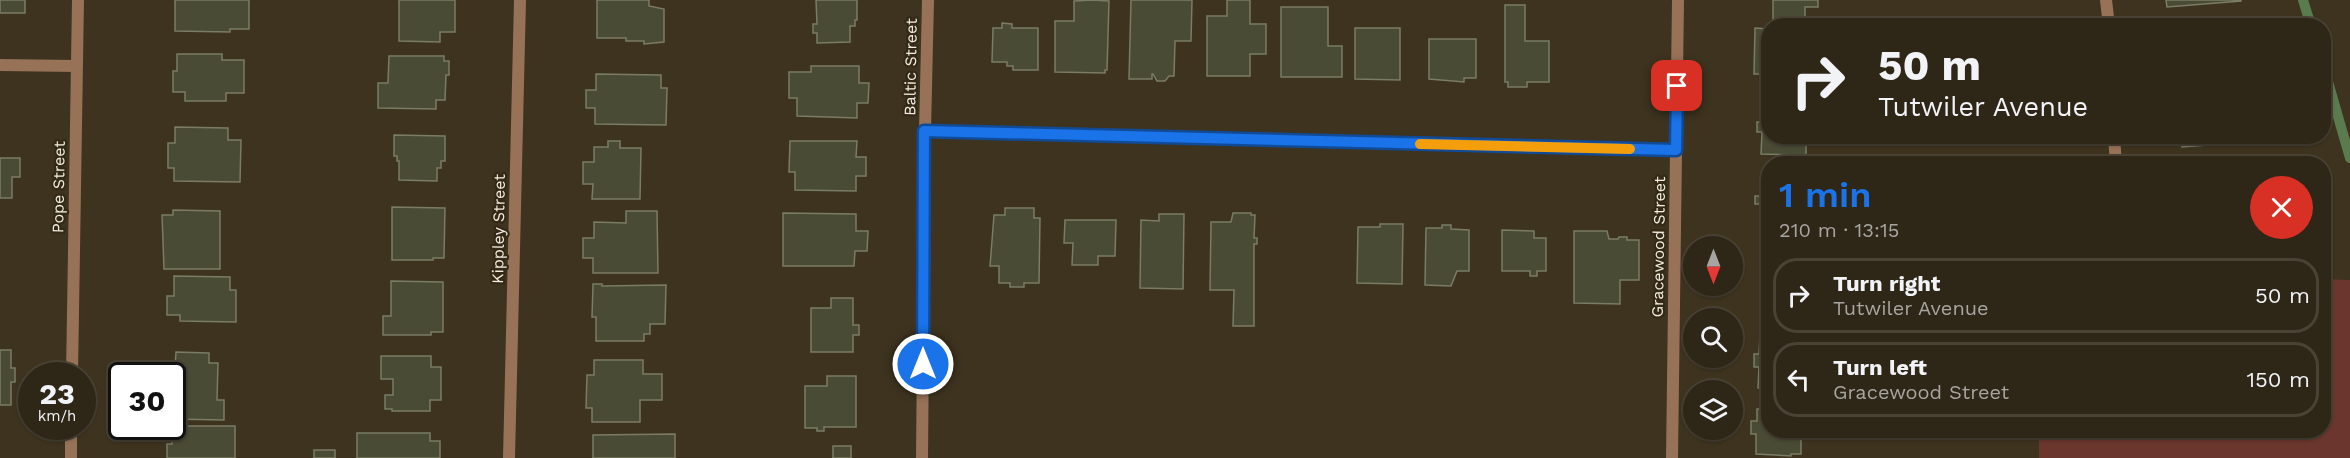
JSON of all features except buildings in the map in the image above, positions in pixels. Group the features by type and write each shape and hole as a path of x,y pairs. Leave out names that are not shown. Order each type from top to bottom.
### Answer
{"street":[{"name":"Pope Street","path":"72,362 78,0"},
{"name":"Kippley Street","path":"509,458 520,0"},
{"name":"Baltic Street","path":"922,458 924,131 928,0"},
{"name":"Gracewood Street","path":"1672,458 1678,0"},
{"path":"2106,0 2108,18"},
{"path":"0,65 76,66"},
{"path":"924,131 1676,150"},
{"path":"71,440 71,458"}],"shaded area":[{"path":"2331,279 2350,280 2350,458 2039,458 2039,438 2331,438"}],"waterway":[{"path":"2303,0 2309,18"},
{"path":"2331,92 2350,158"}],"slow traffic":[{"path":"1420,144 1630,149"}],"route":[{"path":"923,364 924,131 1676,150 1677,86"}]}
